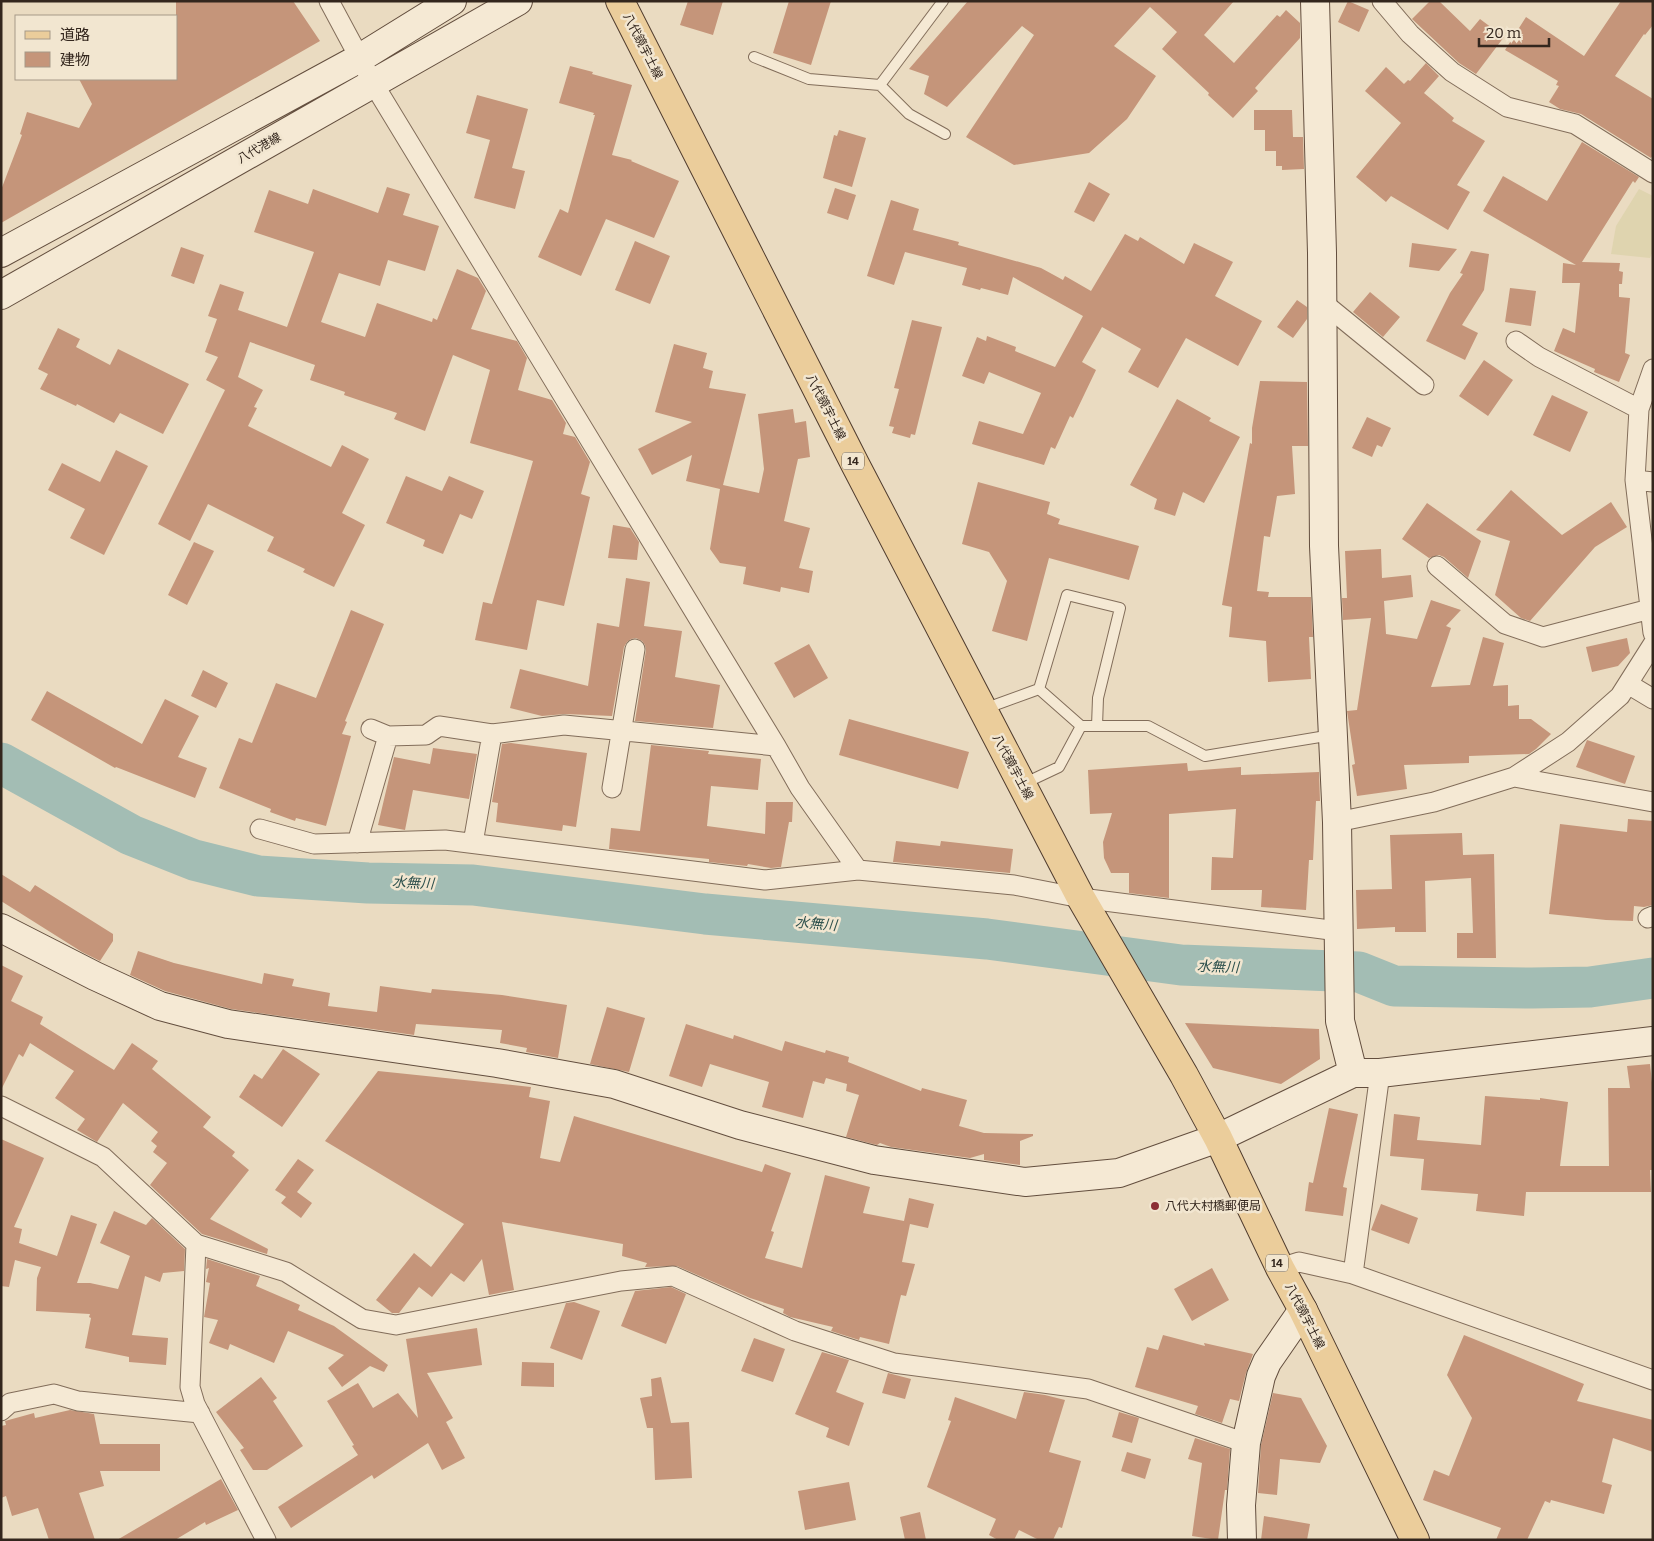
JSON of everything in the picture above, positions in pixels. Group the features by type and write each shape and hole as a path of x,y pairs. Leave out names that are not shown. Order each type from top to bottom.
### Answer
{"main road":[{"name":"八代鏡宇土線","path":"620,1 983,710 1087,907 1184,1075 1218,1138 1280,1268 1303,1310 1415,1540"}],"street":[{"path":"329,1 373,83 800,788 858,870"},
{"path":"1,254 360,58 452,1"},
{"name":"八代港線","path":"1,295 518,1"},
{"path":"1315,1 1322,253 1324,546 1337,822 1340,1022 1366,1073 1353,1274"},
{"path":"1382,1 1410,34 1452,72 1507,107 1574,124 1653,173"},
{"path":"1321,301 1424,386"},
{"path":"1516,341 1539,357 1639,410"},
{"path":"1653,369 1639,410 1653,633"},
{"path":"1437,566 1505,624 1543,637 1650,609"},
{"path":"1337,822 1434,802 1514,776 1568,742 1620,696 1653,644"},
{"path":"612,788 635,649"},
{"path":"1628,684 1653,699"},
{"path":"357,843 379,732 426,735 439,726 492,734 564,725 776,746"},
{"path":"474,843 492,734"},
{"path":"1514,776 1653,802"},
{"path":"260,829 314,844 445,840 765,880 858,870 1014,885 1087,907 1338,939"},
{"path":"1,928 160,1006 228,1024 497,1062 614,1084 740,1125 874,1160 1025,1182 1119,1173 1218,1138 1366,1073 1653,1041"},
{"path":"1,1106 103,1157 196,1244 286,1272 362,1319 396,1325 621,1281 673,1276 795,1331 894,1363 1088,1389 1246,1443"},
{"path":"196,1244 190,1387 200,1413 266,1540"},
{"path":"1280,1268 1299,1262 1353,1274 1653,1380"},
{"path":"1242,1540 1240,1504 1246,1443 1261,1376 1267,1362 1303,1310"},
{"path":"1,1410 10,1403 54,1394 78,1401 200,1413"}],"lane":[{"path":"880,85 943,1"},
{"path":"754,57 809,79 880,85 910,114 945,134"},
{"path":"1039,688 1067,595 1120,608 1098,698 1097,726"},
{"path":"983,710 1039,688"},
{"path":"1039,688 1081,726 1148,726 1204,756 1333,735"},
{"path":"1022,784 1059,767 1081,726"}],"shaded area":[{"path":"1639,189 1653,196 1653,251 1650,258 1611,254 1616,226"}],"building":[{"path":"176,1 293,1 320,41 1,223 1,190 22,135 20,134 27,112 79,128 92,104 80,80 178,80 178,15 176,15"},
{"path":"688,1 723,1 713,35 680,25"},
{"path":"789,1 831,1 811,65 773,53"},
{"path":"968,1 1234,1 1204,35 1234,63 1277,15 1280,17 1286,10 1300,23 1300,38 1255,88 1258,91 1233,118 1162,49 1177,32 1150,7 1114,46 1156,76 1127,119 1089,153 1014,165 966,137 1034,35 1022,26 947,107 924,94 929,76 909,69"},
{"path":"1348,1 1369,10 1359,32 1338,22"},
{"path":"1430,1 1439,1 1470,31 1480,19 1504,37 1476,74 1459,63 1412,19"},
{"path":"1621,1 1653,1 1653,25 1644,34 1615,76 1653,99 1653,155 1651,158 1581,114 1560,109 1549,102 1559,86 1556,85 1558,81 1505,50 1526,17 1584,56"},
{"path":"1426,63 1439,76 1424,93 1454,118 1452,121 1485,141 1457,185 1470,192 1448,230 1391,196 1386,202 1356,177 1401,123 1365,91 1386,67 1404,84 1408,80 1410,81"},
{"path":"570,66 632,85 612,155 632,160 679,181 654,238 606,219 581,276 538,257 560,209 568,213 595,115 593,115 594,113 559,103"},
{"path":"477,95 528,109 512,168 525,171 515,209 474,198 490,140 466,133"},
{"path":"1254,110 1292,110 1293,137 1303,137 1304,169 1282,170 1282,166 1276,166 1276,151 1265,151 1265,130 1254,130"},
{"path":"839,130 866,138 852,187 823,178 834,135 837,136"},
{"path":"1582,142 1639,177 1635,183 1633,181 1582,262 1620,263 1619,271 1623,272 1622,284 1619,284 1619,297 1630,298 1625,353 1630,355 1619,382 1594,372 1595,369 1554,351 1563,328 1575,333 1580,283 1562,283 1563,263 1576,265 1483,211 1503,176 1547,201"},
{"path":"1089,182 1110,194 1094,222 1074,212"},
{"path":"387,187 410,194 403,215 439,226 425,271 388,260 380,286 339,273 321,322 365,337 377,303 432,322 433,318 437,320 457,269 478,278 486,291 471,329 517,341 527,358 518,390 552,400 566,423 563,434 575,437 590,462 581,494 590,497 564,606 537,600 527,650 475,640 483,602 492,604 533,461 470,443 490,370 453,355 425,431 394,419 397,413 344,395 345,392 310,380 315,365 250,342 238,377 263,390 254,407 257,408 248,426 331,467 342,445 369,459 342,513 365,525 334,587 303,572 305,569 267,551 274,537 208,504 190,541 158,524 225,390 206,380 218,357 205,352 217,319 208,316 220,284 244,292 238,310 287,327 314,252 254,232 269,190 308,204 313,189 378,213"},
{"path":"835,188 856,195 848,220 827,213"},
{"path":"891,200 919,209 913,230 959,242 958,245 1041,268 1063,280 1065,276 1091,291 1125,234 1138,241 1140,237 1184,264 1194,243 1233,262 1215,296 1262,321 1238,366 1186,338 1158,388 1128,372 1141,349 1102,327 1082,362 1096,370 1073,418 1070,416 1055,449 1051,447 1044,465 972,444 979,421 1023,434 1041,393 989,372 984,384 962,376 977,337 986,341 987,336 1016,347 1015,351 1055,367 1083,316 1013,277 1008,295 981,288 980,290 962,285 967,268 905,252 894,285 867,276"},
{"path":"635,241 670,256 650,304 615,290"},
{"path":"1412,243 1457,249 1439,271 1409,267"},
{"path":"181,247 204,255 194,284 171,276"},
{"path":"1471,251 1489,254 1484,290 1462,325 1478,333 1465,360 1426,341 1450,293 1463,274 1460,273"},
{"path":"1510,288 1536,291 1531,326 1505,322"},
{"path":"1370,292 1400,317 1383,337 1353,312"},
{"path":"1297,300 1307,307 1307,319 1293,338 1277,327"},
{"path":"912,320 942,327 915,435 911,434 910,438 892,433 894,427 889,426 899,389 894,388"},
{"path":"58,328 80,339 76,347 110,365 118,349 189,384 163,434 120,413 114,423 77,404 76,406 40,389 48,374 38,369"},
{"path":"674,344 707,353 703,368 713,371 709,388 746,394 723,485 759,493 764,469 758,414 793,409 795,423 806,421 810,457 798,459 784,521 810,528 799,568 813,571 809,593 781,587 780,592 743,584 746,567 720,563 710,549 720,489 686,481 692,455 652,475 638,449 692,422 655,412"},
{"path":"1484,360 1513,380 1488,416 1459,396"},
{"path":"1260,381 1307,382 1308,446 1292,446 1295,494 1277,496 1270,537 1264,536 1257,591 1269,592 1268,597 1311,597 1313,637 1309,637 1311,679 1268,682 1266,641 1229,637 1232,607 1222,605 1250,443 1252,444 1252,428"},
{"path":"1552,395 1588,412 1570,452 1533,435"},
{"path":"1177,399 1211,418 1209,421 1240,437 1204,503 1183,492 1175,516 1154,509 1157,499 1130,485"},
{"path":"1367,417 1391,428 1382,447 1377,445 1372,457 1352,448"},
{"path":"116,450 148,466 104,555 70,538 85,509 48,490 62,463 100,482"},
{"path":"406,476 442,491 449,476 484,491 472,519 460,514 443,554 423,546 425,540 386,523"},
{"path":"978,482 1050,502 1047,514 1060,519 1058,524 1139,546 1129,580 1049,558 1027,641 992,631 1007,581 989,552 962,544"},
{"path":"1511,490 1562,535 1611,502 1627,527 1595,547 1530,621 1521,618 1495,595 1510,541 1476,530"},
{"path":"1427,503 1481,541 1468,578 1444,557 1439,555 1429,558 1402,539"},
{"path":"613,525 630,528 639,542 637,560 608,558"},
{"path":"194,542 214,551 187,605 168,595"},
{"path":"1381,549 1382,578 1411,575 1413,597 1384,601 1386,634 1417,639 1431,600 1461,610 1446,626 1451,628 1431,687 1470,685 1483,637 1504,643 1493,686 1508,685 1508,706 1519,705 1519,719 1531,719 1551,734 1536,749 1529,754 1469,756 1469,763 1404,765 1407,789 1357,796 1352,765 1355,764 1347,711 1357,710 1371,618 1343,620 1342,598 1347,598 1345,551"},
{"path":"626,578 650,582 644,626 682,631 675,677 720,685 713,728 635,721 646,650 642,641 636,638 627,642 624,647 612,716 565,714 542,716 510,708 520,669 588,686 597,623 619,627"},
{"path":"351,610 384,624 345,721 347,722 342,734 351,736 326,826 296,818 295,821 270,812 271,809 219,788 239,738 252,743 276,683 316,698"},
{"path":"1627,638 1630,653 1618,666 1592,672 1586,647"},
{"path":"809,644 828,678 794,698 774,663"},
{"path":"203,670 228,683 216,708 191,696"},
{"path":"47,691 142,744 165,699 199,716 178,757 207,768 195,798 115,768 31,720"},
{"path":"849,719 969,752 958,789 839,755"},
{"path":"1587,740 1635,756 1625,784 1576,767"},
{"path":"511,743 587,753 576,827 563,825 562,831 496,822 498,803 492,802 502,744"},
{"path":"651,745 709,751 708,754 761,759 758,790 711,786 707,826 765,834 766,802 793,802 792,822 789,822 781,867 771,868 748,864 747,866 709,862 709,859 609,849 611,828 640,831"},
{"path":"433,748 477,754 469,799 413,790 405,830 378,825 394,757 430,764"},
{"path":"1187,763 1188,771 1241,767 1241,775 1319,772 1320,801 1316,801 1313,860 1309,860 1306,910 1261,907 1262,890 1211,890 1212,857 1233,858 1236,809 1169,814 1169,898 1129,893 1129,873 1111,873 1104,858 1103,842 1112,813 1090,814 1088,770"},
{"path":"1628,819 1653,821 1653,905 1644,907 1634,906 1633,921 1549,914 1560,824 1627,832"},
{"path":"1462,833 1463,855 1494,854 1496,958 1457,958 1457,933 1473,933 1471,878 1425,881 1426,932 1395,932 1395,927 1357,929 1356,890 1392,889 1390,835"},
{"path":"896,841 940,846 941,841 1013,849 1010,873 893,862"},
{"path":"1,874 30,892 35,885 113,934 113,941 100,961 82,952 1,901"},
{"path":"138,951 174,963 262,984 264,973 294,979 292,986 330,993 328,1006 377,1012 380,986 431,993 432,989 502,995 567,1005 558,1058 526,1052 527,1048 500,1043 502,1030 416,1024 414,1035 231,1009 165,991 130,975"},
{"path":"1,965 23,976 11,1001 43,1017 40,1024 114,1070 132,1043 158,1061 152,1069 211,1117 203,1127 235,1152 232,1156 249,1170 210,1219 268,1249 267,1254 202,1234 150,1185 167,1163 153,1152 157,1146 151,1141 158,1132 123,1103 97,1142 77,1130 85,1119 55,1098 74,1071 30,1043 23,1057 19,1054 1,1090"},
{"path":"607,1007 645,1018 629,1072 590,1064"},
{"path":"1185,1023 1319,1029 1320,1059 1281,1084 1213,1068"},
{"path":"686,1024 733,1039 734,1035 782,1051 785,1041 825,1053 826,1050 849,1057 848,1062 921,1091 922,1088 967,1100 959,1126 984,1133 1033,1134 1033,1136 1020,1141 1020,1165 984,1160 984,1154 970,1158 891,1147 880,1143 877,1145 846,1137 859,1095 846,1091 847,1084 826,1078 824,1084 813,1081 803,1118 762,1107 769,1082 710,1064 702,1087 669,1076"},
{"path":"283,1049 320,1074 282,1127 239,1097 254,1074 262,1079"},
{"path":"1650,1064 1653,1092 1653,1170 1650,1170 1651,1192 1526,1192 1524,1216 1476,1211 1478,1194 1421,1190 1424,1159 1390,1156 1394,1114 1420,1117 1417,1140 1481,1145 1485,1096 1540,1100 1540,1098 1568,1102 1560,1166 1609,1166 1608,1088 1630,1088 1627,1066"},
{"path":"378,1071 531,1087 529,1097 550,1101 540,1158 560,1162 574,1116 762,1172 765,1164 791,1173 771,1231 774,1232 765,1258 802,1268 825,1175 870,1187 863,1213 904,1221 909,1198 934,1204 928,1228 910,1224 902,1262 915,1264 906,1296 901,1295 889,1344 860,1337 859,1340 831,1331 833,1327 790,1317 783,1313 784,1309 750,1298 677,1266 645,1267 647,1263 622,1256 623,1244 502,1222 514,1290 489,1295 482,1259 464,1282 451,1273 432,1297 419,1287 399,1313 392,1313 376,1300 414,1253 431,1267 464,1224 325,1141"},
{"path":"1329,1108 1358,1114 1343,1187 1347,1188 1343,1216 1305,1211 1309,1182 1313,1183"},
{"path":"1,1139 44,1158 14,1227 22,1229 19,1243 57,1256 71,1215 97,1224 77,1283 90,1283 118,1289 130,1256 100,1243 114,1211 146,1225 152,1218 185,1249 184,1271 163,1273 160,1282 145,1276 132,1335 168,1338 166,1365 129,1362 129,1357 85,1348 91,1318 89,1317 90,1314 36,1311 37,1278 41,1267 15,1260 9,1287 1,1286"},
{"path":"298,1159 314,1170 297,1192 312,1203 301,1218 281,1203 286,1197 275,1190"},
{"path":"1381,1204 1418,1218 1409,1244 1371,1230"},
{"path":"207,1259 260,1276 256,1286 300,1305 298,1310 334,1326 388,1365 384,1372 370,1366 342,1387 328,1368 344,1355 288,1331 274,1363 230,1344 228,1350 209,1343 218,1320 204,1317 210,1283 206,1282 209,1268 206,1269"},
{"path":"1212,1268 1229,1300 1192,1321 1174,1289"},
{"path":"671,1287 686,1294 666,1344 621,1326 635,1291"},
{"path":"574,1302 600,1311 582,1360 550,1348 566,1303"},
{"path":"477,1328 482,1365 427,1373 453,1418 446,1422 465,1458 442,1470 428,1443 374,1479 372,1475 291,1528 278,1507 358,1455 352,1446 354,1445 327,1401 358,1383 373,1408 398,1393 418,1418 406,1339"},
{"path":"1163,1335 1205,1346 1204,1343 1253,1354 1239,1401 1230,1399 1222,1423 1195,1414 1198,1406 1135,1387 1147,1347 1158,1350"},
{"path":"1464,1335 1584,1384 1577,1401 1653,1420 1653,1452 1613,1438 1602,1482 1612,1485 1604,1514 1551,1500 1550,1503 1545,1501 1527,1540 1496,1540 1501,1528 1423,1500 1434,1470 1449,1476 1472,1418 1447,1375"},
{"path":"754,1338 785,1349 773,1382 741,1371"},
{"path":"822,1352 849,1360 836,1392 864,1403 849,1446 826,1437 829,1428 795,1414"},
{"path":"522,1362 554,1363 554,1387 521,1386"},
{"path":"888,1373 911,1379 905,1399 882,1393"},
{"path":"261,1377 277,1398 273,1401 303,1446 267,1470 253,1470 240,1450 244,1448 216,1412"},
{"path":"661,1377 671,1423 689,1422 692,1478 655,1480 653,1428 647,1428 640,1398 652,1396 651,1379"},
{"path":"1024,1392 1065,1400 1049,1452 1081,1461 1062,1528 1059,1527 1053,1540 1039,1540 1019,1530 1014,1540 998,1540 989,1535 996,1519 927,1487 951,1421 948,1420 955,1397 1016,1419"},
{"path":"1273,1393 1301,1398 1327,1446 1320,1463 1280,1459 1277,1495 1258,1493 1261,1445"},
{"path":"70,1410 94,1414 100,1444 160,1444 160,1471 100,1471 104,1486 79,1493 95,1540 49,1540 38,1508 12,1516 6,1496 1,1498 1,1426 6,1425 5,1421 34,1413 35,1418"},
{"path":"1119,1412 1139,1418 1132,1443 1112,1437"},
{"path":"1195,1438 1230,1449 1227,1490 1225,1490 1218,1540 1192,1536 1202,1463 1188,1459"},
{"path":"1127,1452 1151,1459 1145,1479 1121,1471"},
{"path":"221,1479 238,1510 206,1525 205,1522 175,1540 117,1540"},
{"path":"849,1482 856,1520 805,1530 798,1491"},
{"path":"920,1512 926,1540 905,1540 900,1517"},
{"path":"1264,1516 1310,1524 1307,1540 1261,1540"}],"waterway":[{"name":"水無川","path":"1,763 131,835 194,860 258,876 368,883 473,885 705,914 987,939 1181,965 1359,972 1394,986 1590,987 1653,978"}],"place":[{"name":"八代大村橋郵便局","path":"1155,1206"}]}
